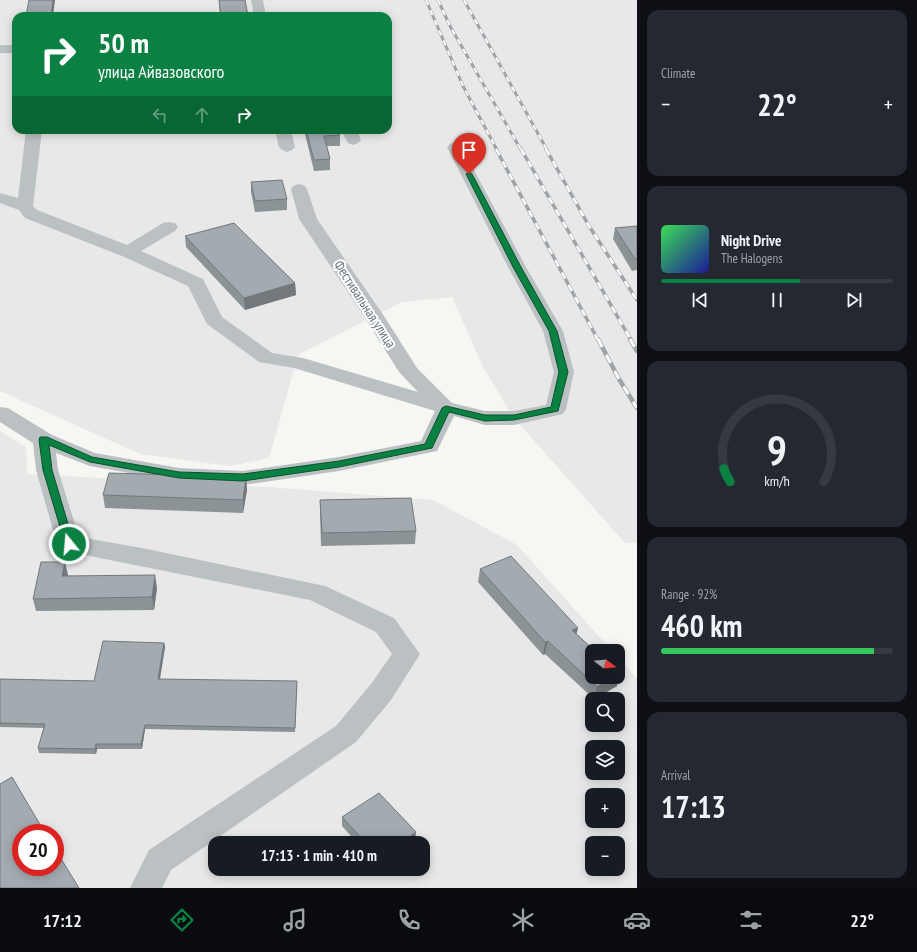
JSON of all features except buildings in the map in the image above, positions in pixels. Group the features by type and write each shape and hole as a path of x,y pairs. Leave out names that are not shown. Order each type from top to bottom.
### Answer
{"street":[{"path":"257,0 259,12"},
{"path":"0,49 12,49"},
{"path":"25,206 34,134"},
{"path":"285,134 287,147"},
{"path":"0,198 25,206 31,214 128,252 196,282 214,320 266,358 296,362 446,408 485,418 514,418 555,409 564,372 553,331 517,267 456,148"},
{"name":"Фестивальная улица","path":"298,189 308,219 374,316 409,372 446,408"},
{"path":"128,252 169,227"},
{"path":"0,413 44,440 90,459 179,475 243,478 339,464 428,446 446,408"},
{"path":"44,440 47,470 69,544 316,592 385,625 407,654 381,692 346,734 160,860 146,888"}],"shaded area":[{"path":"0,0 637,0 637,543 625,543 514,418 483,367 452,297 402,302 298,355 269,458 230,466 140,454 0,391"},
{"path":"0,431 26,447 27,474 267,487 433,500 517,545 606,644 585,644 585,684 625,684 625,665 637,679 637,888 0,888"}],"railway":[{"path":"426,0 463,86 497,150"},
{"path":"438,0 450,26 521,150"},
{"path":"464,0 547,150"},
{"path":"496,149 598,340"},
{"path":"521,149 631,340"},
{"path":"546,149 589,226 637,300"},
{"path":"598,339 619,379 637,408"},
{"path":"630,339 637,351"}],"route":[{"path":"69,544 47,470 44,440 90,459 179,475 243,478 339,464 428,446 446,408 485,418 514,418 555,409 564,372 553,331 517,267 469,174"}]}
